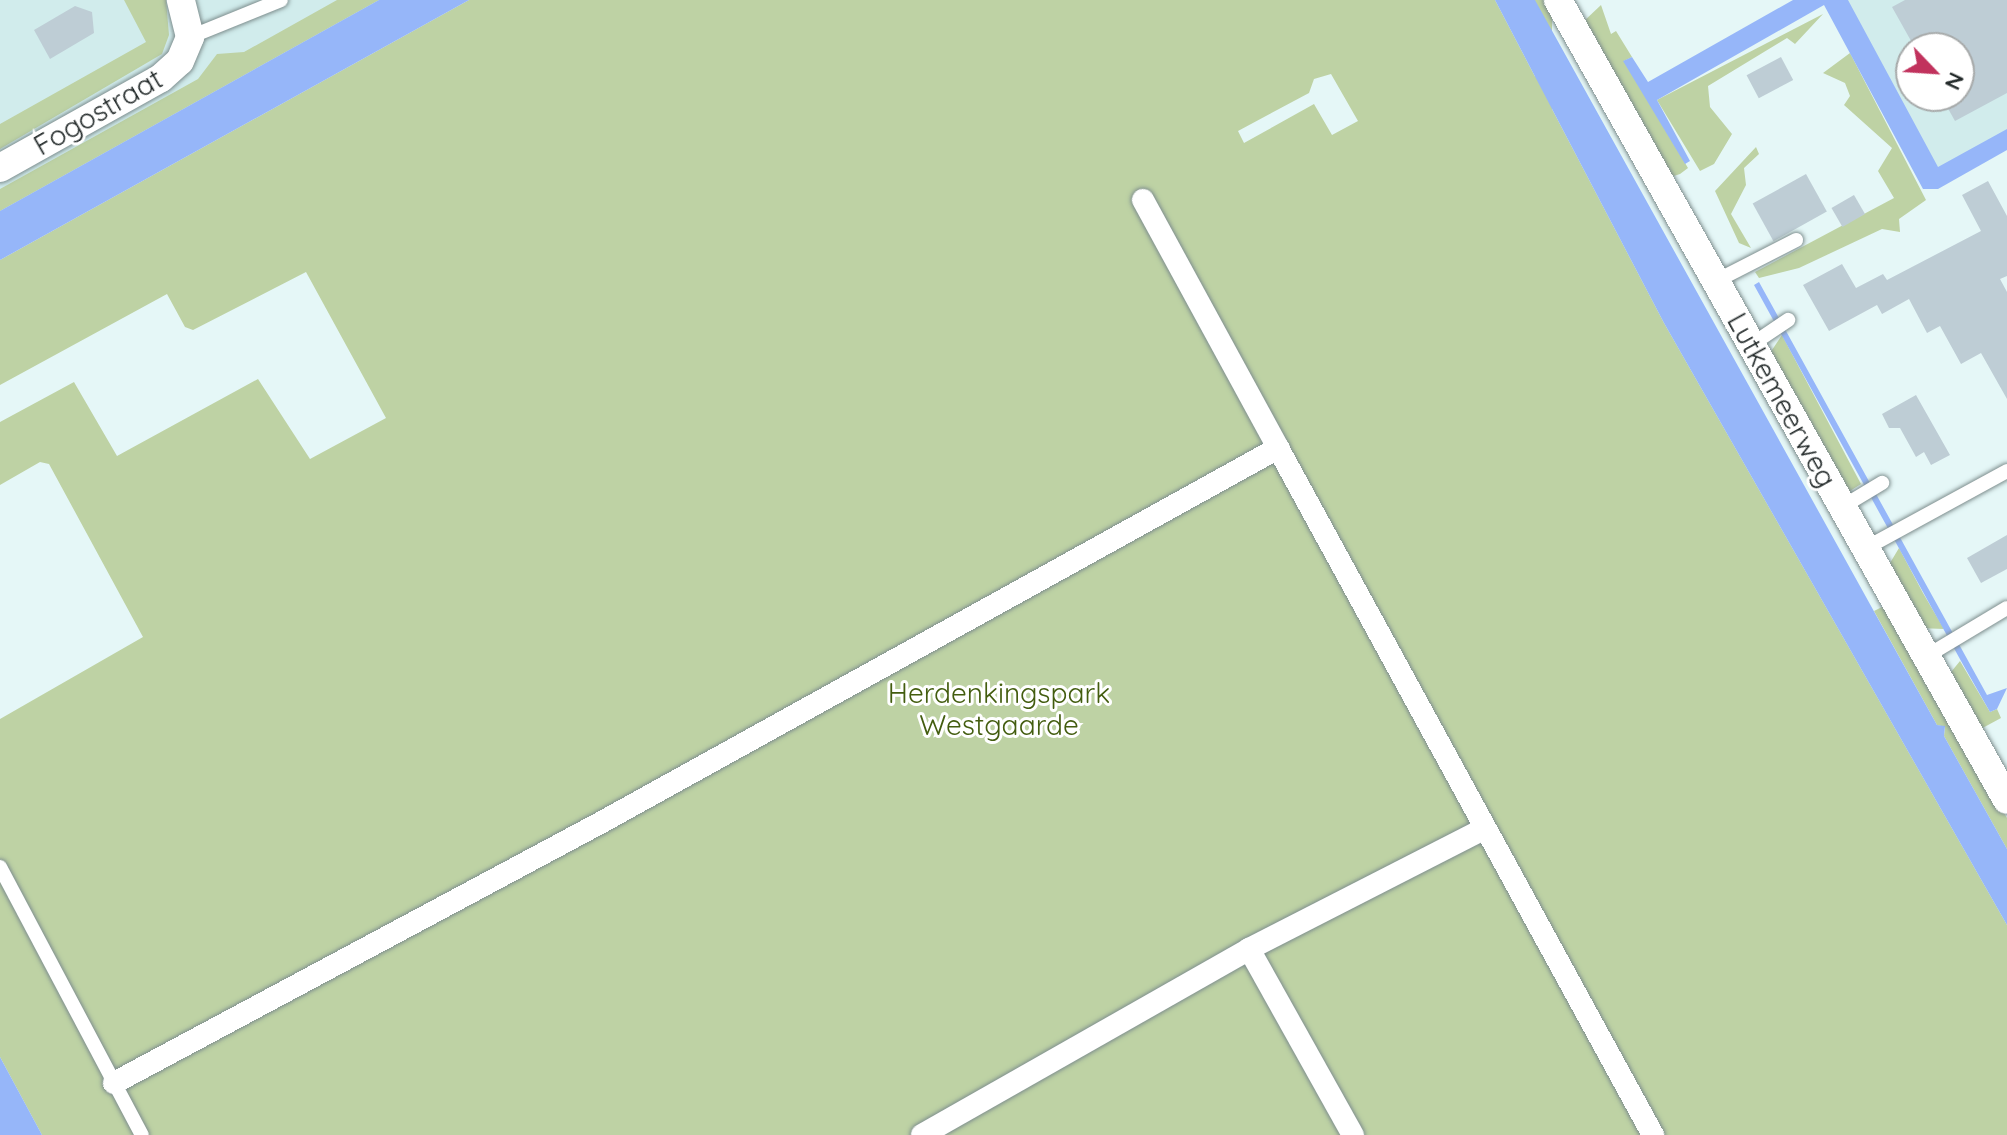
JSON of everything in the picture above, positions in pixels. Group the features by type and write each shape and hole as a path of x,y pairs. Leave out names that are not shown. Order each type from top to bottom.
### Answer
{"street":[{"path":"181,0 190,37"},
{"name":"Lutkemeerweg","path":"1558,0 1716,281 1760,339 1853,502 1936,651 2007,800"},
{"name":"Fogostraat","path":"0,168 161,78 180,61 190,37"},
{"path":"1143,200 1483,829 1653,1135"},
{"path":"114,1083 602,822 1278,448"},
{"path":"922,1135 1249,949 1483,829"},
{"path":"1249,949 1353,1135"}],"lane":[{"path":"190,37 281,0"},
{"path":"1716,281 1796,240"},
{"path":"1760,339 1788,320"},
{"path":"1875,544 1902,526 2007,471"},
{"path":"1853,502 1882,483"},
{"path":"1936,651 2007,608"},
{"path":"0,867 142,1135"}],"shaded area":[{"path":"0,0 403,0 0,218"},
{"path":"1842,0 2007,0 2007,135 1934,175 1901,112 1975,112 1975,32 1895,32 1895,101"}],"green space":[{"path":"124,0 166,0 169,35 162,54 0,149 0,124 146,42"},
{"path":"337,0 379,0 0,211 0,189 198,79 217,54 244,52"},
{"name":"Herdenkingspark Westgaarde","path":"469,0 1495,0 1664,323 2007,925 2007,1135 42,1135 0,1057 0,719 143,637 49,464 40,462 0,485 0,422 74,382 117,456 258,379 310,459 386,418 306,272 193,330 185,327 167,294 0,385 0,260","holes":["1331,74 1358,121 1332,135 1314,104 1244,143 1238,131 1309,93 1314,79"]},
{"path":"1535,0 1552,0 1552,689 1535,689"},
{"path":"1601,5 1611,34 1616,31 1632,57 1624,61 1688,168 1680,174 1668,178 1583,22"},
{"path":"1823,14 1795,44 1787,38 1708,86 1710,107 1732,134 1714,164 1700,171 1657,100"},
{"path":"1850,53 1926,200 1899,219 1900,232 1882,229 1799,268 1759,278 1755,272 1894,198 1878,171 1892,148 1844,105 1850,96 1845,83 1823,73"},
{"path":"1756,147 1759,154 1744,168 1746,185 1731,214 1751,248 1739,243 1715,191"},
{"path":"1782,335 1861,484 1850,491 1843,488 1768,356"},
{"path":"1899,548 1944,629 1919,628 1887,568"},
{"path":"1884,606 2007,818 2007,849 1944,736 1945,727 1937,725 1874,611"},
{"path":"1960,661 1990,712 1997,709 2001,718 1977,731 1947,677"}],"water":[{"path":"379,0 469,0 0,260 0,211"},
{"path":"1495,0 1535,0 1937,725 1945,726 1944,736 2007,849 2007,925 1664,323"},
{"path":"1793,0 1848,0 1895,87 1895,112 1908,112 1938,167 2007,129 2007,150 1938,189 1923,189 1824,5 1657,100 1690,161 1685,164 1623,61 1632,57 1648,82"},
{"path":"1759,282 1987,695 2007,688 1997,709 1990,712 1961,661 1754,285"},
{"path":"0,1057 42,1135 0,1135"}],"building":[{"path":"1905,0 2007,0 2007,93 1975,110 1975,32 1906,32 1892,7"},
{"path":"75,6 92,12 94,33 50,59 34,30"},
{"path":"1781,57 1793,80 1759,98 1747,75"},
{"path":"1950,112 1972,112 1955,121"},
{"path":"1806,174 1827,212 1773,241 1753,204"},
{"path":"1988,181 2007,216 2007,276 2000,279 2007,292 2007,399 1981,353 1961,364 1940,326 1927,333 1909,299 1882,314 1877,305 1829,331 1803,285 1842,264 1856,288 1883,274 1887,280 1981,231 1962,195"},
{"path":"1854,195 1865,214 1842,227 1831,208"},
{"path":"1916,395 1950,455 1931,465 1924,452 1916,457 1900,428 1889,428 1882,414"},
{"path":"2007,535 2007,569 1981,583 1967,558"}]}
